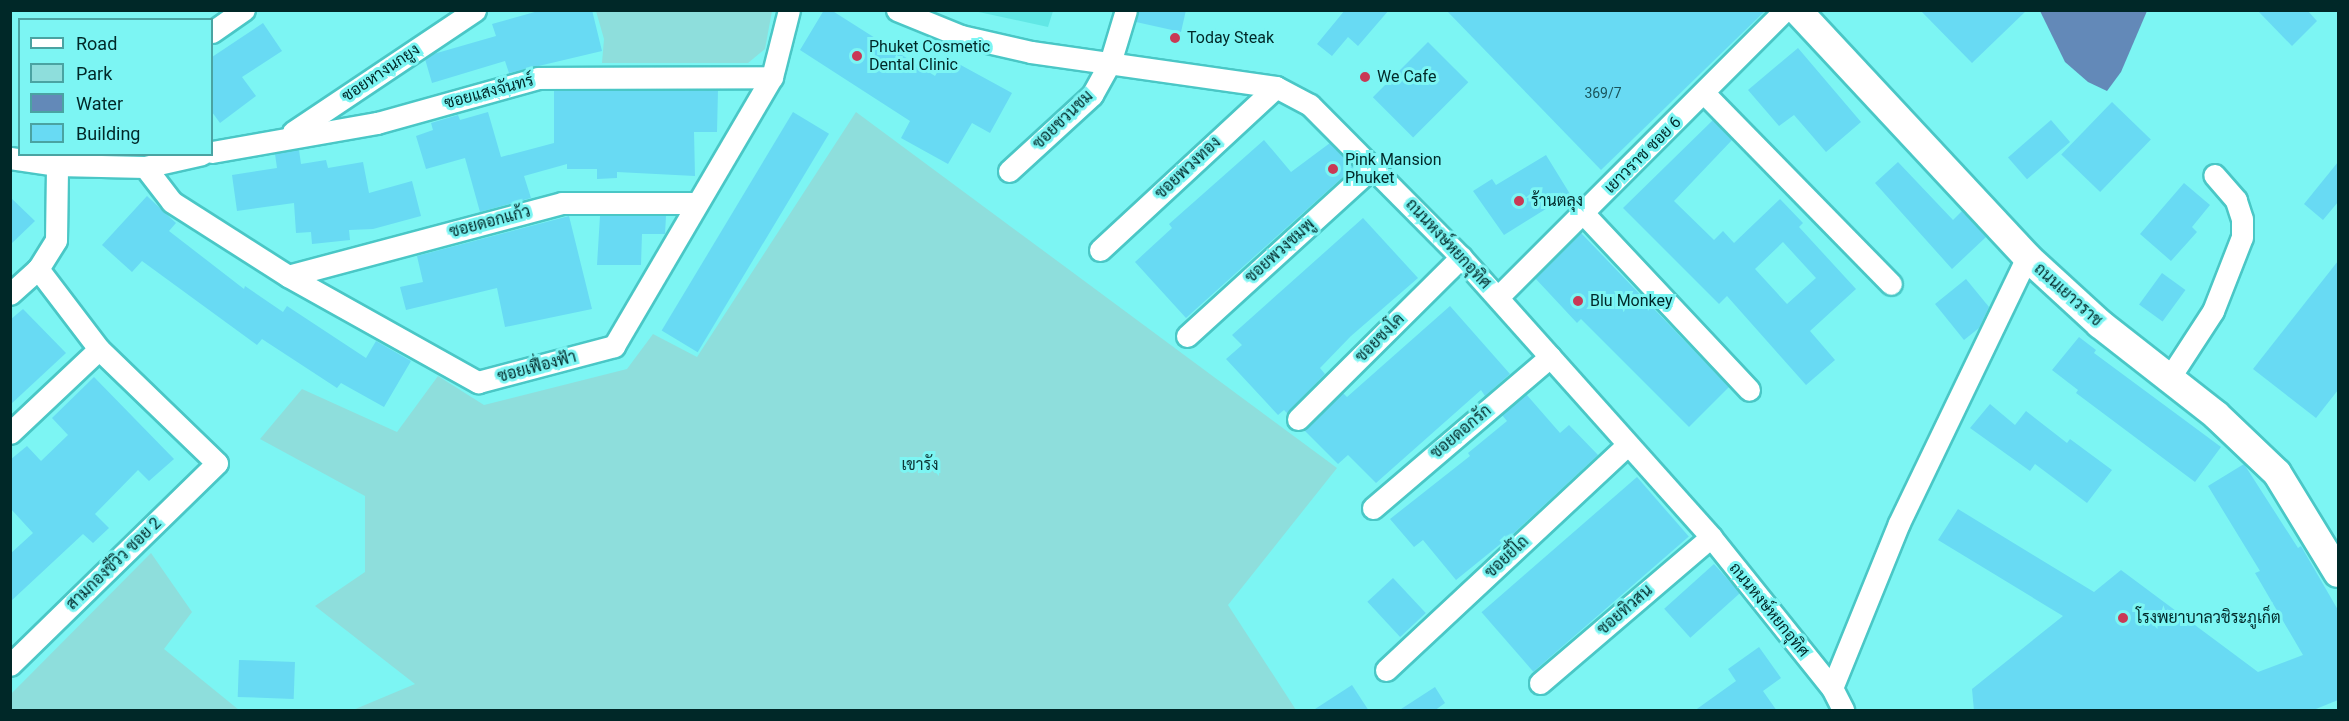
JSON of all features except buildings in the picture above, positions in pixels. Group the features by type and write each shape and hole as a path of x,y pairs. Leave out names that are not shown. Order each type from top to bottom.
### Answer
{"main road":[{"name":"ถนนเยาวราช","path":"1797,10 2027,257 2100,324 2170,377 2277,473 2338,573"}],"street":[{"path":"213,31 244,10"},
{"name":"ซอยหางนกยูง","path":"287,136 474,10"},
{"name":"ซอยเฟื่องฟ้า","path":"145,167 172,202 288,276 478,382 615,346 696,203 772,77 789,10"},
{"name":"ถนนหงษ์หยกอุทิศ","path":"897,10 961,36 1030,52 1276,87 1310,105 1374,166 1461,257 1711,537 1832,688 1843,711"},
{"name":"ซอยชวนชม","path":"1009,171 1092,95 1110,63 1126,10"},
{"name":"เยาวราช ซอย 6","path":"1498,297 1584,214 1785,10"},
{"name":"ซอยแสงจันทร์","path":"213,152 287,136 377,123 538,78 772,77"},
{"name":"ซอยพวงทอง","path":"1100,250 1276,87"},
{"path":"1704,93 1891,284"},
{"path":"16,157 57,165 145,167 193,156"},
{"path":"10,294 38,269 56,240 57,165"},
{"name":"ซอยพวงชมพู","path":"1187,336 1374,166"},
{"path":"2170,377 2213,311 2242,237 2242,219 2236,200 2214,175"},
{"name":"ซอยดอกแก้ว","path":"288,276 562,203 696,203"},
{"path":"1584,214 1749,390"},
{"name":"ซอยชงโค","path":"1298,419 1461,257"},
{"path":"1832,688 1899,523 2027,257"},
{"path":"10,433 99,349 38,269"},
{"name":"สามกองซีวิว ซอย 2","path":"10,665 217,463 99,349"},
{"name":"ซอยดอกรัก","path":"1373,508 1550,357"},
{"name":"ซอยยี่โถ","path":"1386,670 1627,445"},
{"name":"ซอยทิวสน","path":"1540,683 1711,537"}],"shaded area":[{"path":"1053,10 1048,27 974,11"}],"green space":[{"path":"596,10 772,11 765,49 748,63 602,63 604,39"},
{"name":"เขารัง","path":"856,112 1337,468 1228,605 1296,710 353,710 415,684 315,606 365,572 365,496 260,439 302,389 397,432 438,376 484,405 627,369 653,334 697,357"},
{"path":"151,553 192,612 164,649 239,710 11,710 11,694"}],"water":[{"path":"2040,11 2147,11 2121,72 2107,91 2088,82 2065,62"}],"place":[{"name":"Today Steak","path":"1175,38"},
{"name":"Phuket Cosmetic Dental Clinic","path":"857,56"},
{"name":"We Cafe","path":"1365,77"},
{"name":"Pink Mansion Phuket","path":"1333,169"},
{"name":"ร้านตลุง","path":"1519,201"},
{"name":"Blu Monkey","path":"1578,301"},
{"name":"โรงพยาบาลวชิระภูเก็ต","path":"2123,618"}]}
